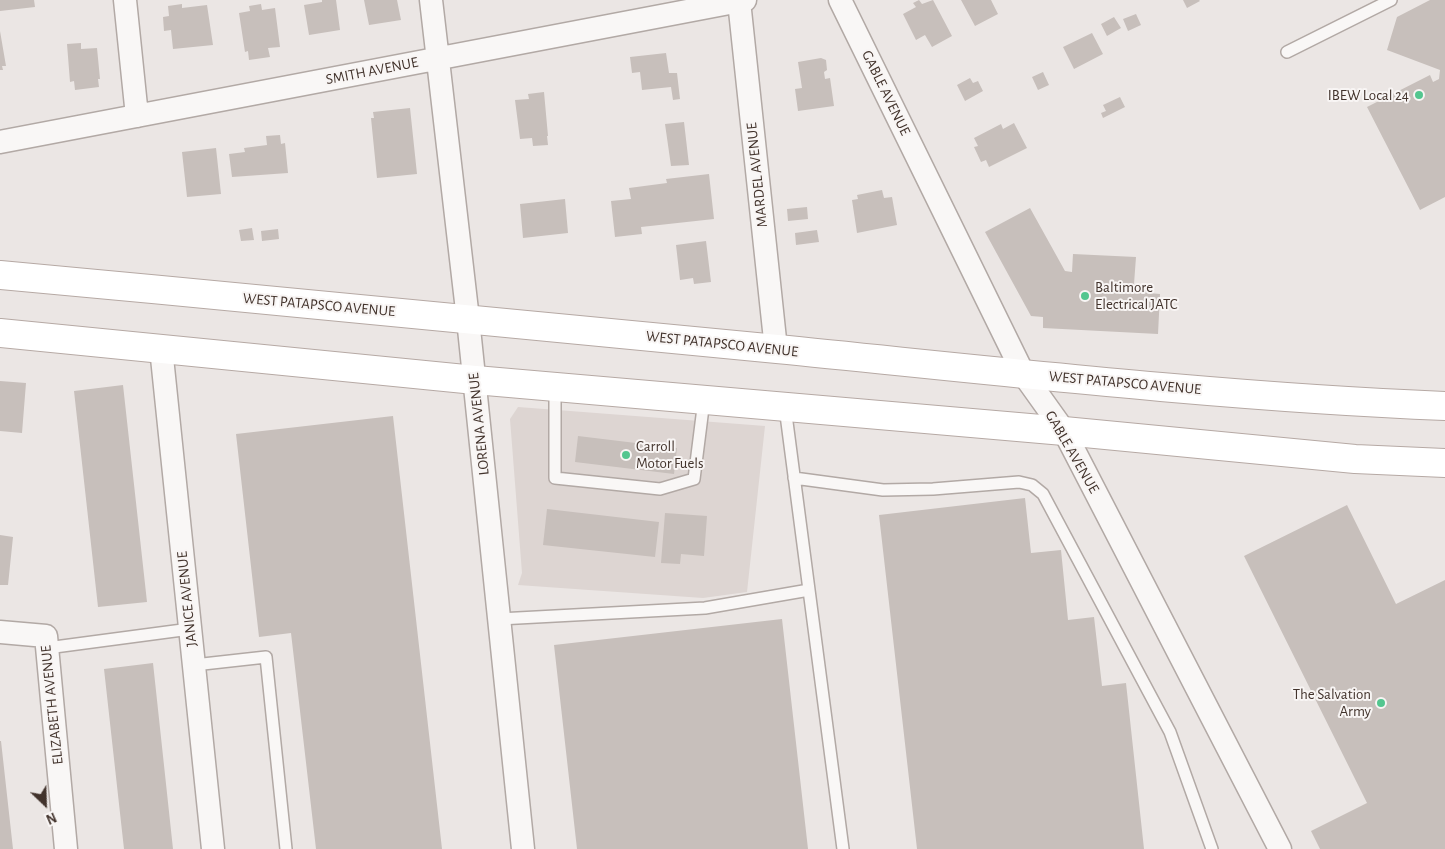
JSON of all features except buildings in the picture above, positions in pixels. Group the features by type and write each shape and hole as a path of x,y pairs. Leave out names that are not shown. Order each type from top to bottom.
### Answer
{"main road":[{"name":"WEST PATAPSCO AVENUE","path":"0,275 776,348 1024,375 1364,403 1445,406"},
{"path":"0,333 474,380 1064,431 1355,459 1445,463"}],"street":[{"path":"125,0 137,116"},
{"name":"LORENA AVENUE","path":"431,0 468,319 523,849"},
{"name":"GABLE AVENUE","path":"840,0 1024,375 1064,431 1280,849"},
{"name":"SMITH AVENUE","path":"0,142 742,1"},
{"name":"MARDEL AVENUE","path":"742,1 776,348"},
{"name":"JANICE AVENUE","path":"161,348 213,849"},
{"name":"ELIZABETH AVENUE","path":"0,632 46,636 66,849"}],"lane":[{"path":"1288,52 1391,0"},
{"path":"555,387 555,478 660,489 694,479 704,400"},
{"path":"786,407 843,849"},
{"path":"794,478 883,490 933,489 1019,482 1032,485 1043,494 1170,732 1212,849"},
{"path":"499,619 705,608 809,590"},
{"path":"46,648 190,629"},
{"path":"194,666 266,657 286,849"}],"shaded area":[{"path":"518,407 765,426 747,592 703,598 518,585 522,573 510,419"}],"place":[{"name":"IBEW Local 24","path":"1419,95"},
{"name":"Baltimore Electrical JATC","path":"1085,296"},
{"name":"Carroll Motor Fuels","path":"626,455"},
{"name":"The Salvation Army","path":"1381,703"}]}
